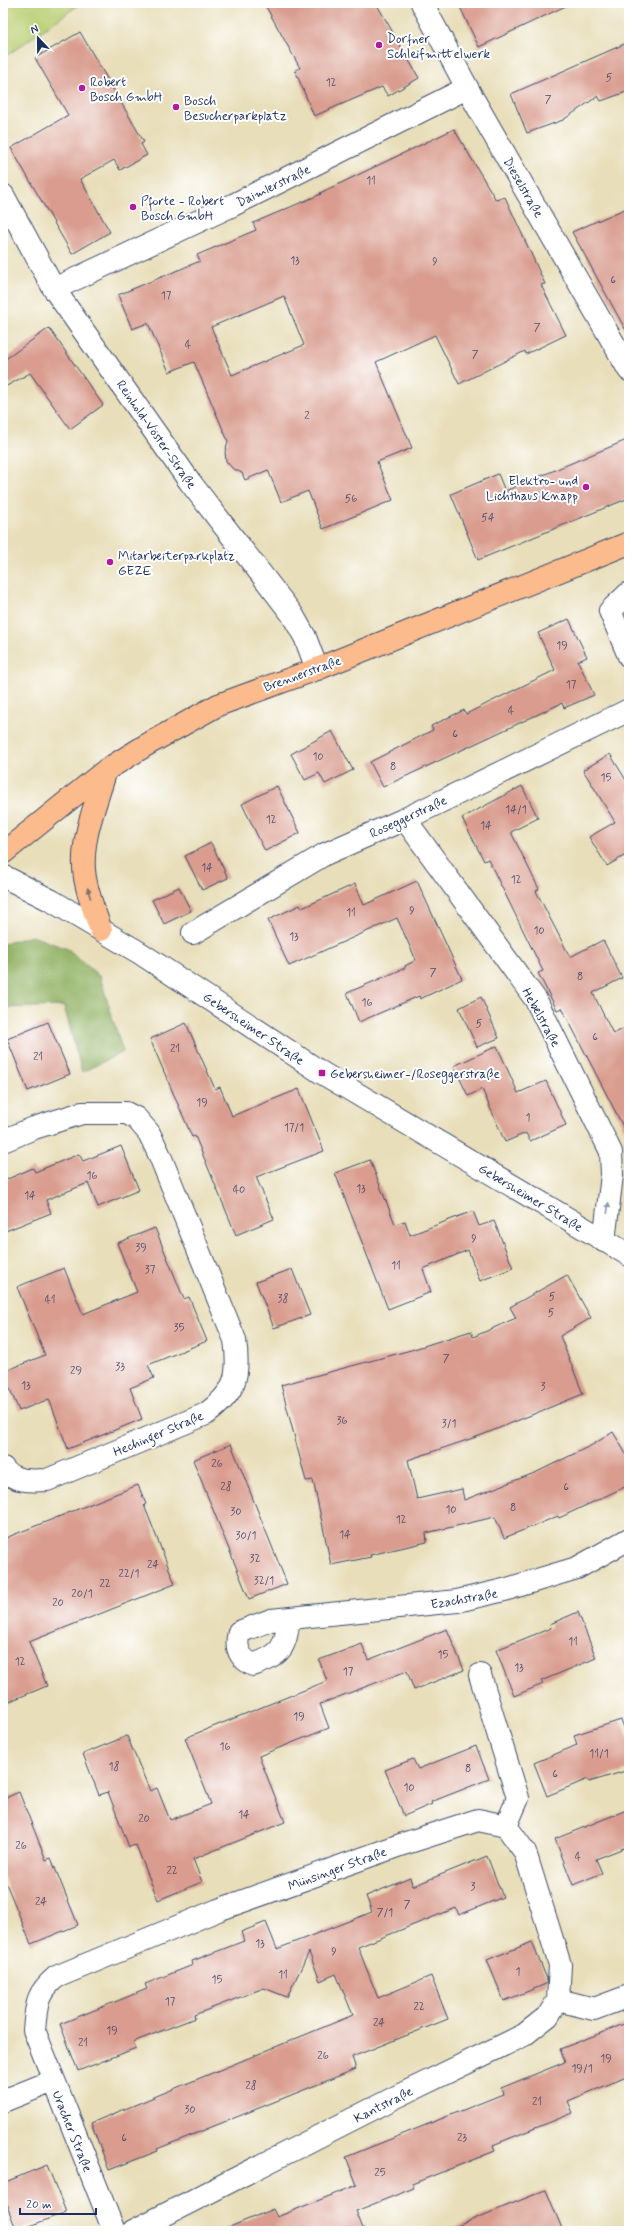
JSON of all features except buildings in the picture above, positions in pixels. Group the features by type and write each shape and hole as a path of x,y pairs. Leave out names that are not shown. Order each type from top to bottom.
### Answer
{"main road":[{"name":"Brennerstraße","path":"3,853 106,770 148,744 218,705 317,669 629,544"},
{"path":"101,930 85,877 85,843 106,770"}],"street":[{"name":"Dieselstraße","path":"422,3 467,88 629,370"},
{"name":"Daimlerstraße","path":"54,289 233,205 467,88"},
{"name":"Reinhold-Vöster-Straße","path":"3,195 54,289 190,482 292,614 305,637 317,669"},
{"path":"629,593 610,611 629,656"},
{"name":"Roseggerstraße","path":"194,933 325,854 405,819 629,710"},
{"name":"Hebelstraße","path":"405,819 536,1000 611,1152 612,1175 604,1241"},
{"name":"Gebersheimer Straße","path":"3,876 52,901 101,930 195,988 322,1073 629,1256"},
{"name":"Hechinger Straße","path":"3,1141 34,1128 82,1113 126,1113 136,1118 149,1133 160,1156 235,1340 238,1363 227,1397 206,1414 46,1480 29,1481 14,1477 3,1468"},
{"name":"Ezachstraße","path":"289,1619 457,1601 504,1590 577,1568 629,1539"},
{"path":"480,1675 518,1798 506,1826 525,1852 560,1965 558,2000 594,2009 629,1996"},
{"name":"Münsinger Straße","path":"34,2030 38,1999 46,1985 56,1977 218,1910 403,1844 478,1820 506,1826"},
{"name":"Kantstraße","path":"133,2231 394,2098 524,2035 548,2016 558,2000"},
{"name":"Uracher Straße","path":"34,2030 53,2081 114,2231"},
{"path":"3,2102 53,2081"}],"green space":[{"path":"3,3 75,3 77,6 3,58"},
{"path":"32,936 68,949 100,977 123,1052 82,1072 64,1006 3,1008 3,944"}],"place":[{"name":"Dorfner Schleifmittelwerk","path":"379,45"},
{"name":"Robert Bosch GmbH","path":"82,88"},
{"name":"Bosch Besucherparkplatz","path":"176,107"},
{"name":"Pforte - Robert Bosch GmbH","path":"133,207"},
{"name":"Elektro- und Lichthaus Knapp","path":"586,487"},
{"name":"Mitarbeiterparkplatz GEZE","path":"110,562"},
{"name":"Gebersheimer-/Roseggerstraße","path":"322,1073"}]}
